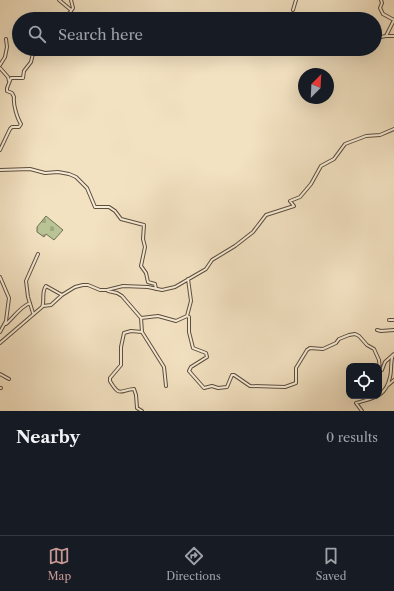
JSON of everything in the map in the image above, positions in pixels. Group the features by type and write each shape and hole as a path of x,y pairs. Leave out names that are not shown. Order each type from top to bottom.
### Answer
{"street":[{"path":"59,0 72,10 73,6 71,0"},
{"path":"293,10 296,0"},
{"path":"381,0 382,3 380,8 382,12"},
{"path":"382,12 394,20 386,36"},
{"path":"382,37 394,36"},
{"path":"0,65 5,57 8,47 6,39"},
{"path":"0,150 10,129 19,127 21,124 16,117 17,109 14,102 14,97 7,90 10,80 13,78 23,78 23,73 31,62 32,56"},
{"path":"0,68 8,77 9,84"},
{"path":"0,342 43,306 51,305 62,295 75,287 88,285 97,290 107,290 123,286 148,287 162,290 175,287 206,269 212,260 235,246 253,232 266,215 294,206 290,201 300,197 311,184 321,166 338,156 345,144 366,136 380,135 394,129"},
{"path":"0,170 30,168 45,173 58,172 69,174 76,177 86,188 96,207 109,207 115,211 121,219 144,225 143,239 145,247 141,266 146,273 148,282 155,284 156,289"},
{"path":"33,314 26,281 38,254"},
{"path":"0,277 9,298 5,325"},
{"path":"188,279 191,300 187,316 190,318 189,332 193,348 197,351 206,353 207,357 191,367 189,371 204,388 212,386 218,388 227,387 232,375 250,386 285,387 296,383 296,368 307,350 310,348 323,349 336,343 339,339 349,335 356,334 367,345 374,349 379,360 381,370 394,354"},
{"path":"43,306 45,286 48,286 62,295"},
{"path":"107,290 122,296 141,318 142,332 164,367 166,386"},
{"path":"0,332 1,328 22,307 30,303"},
{"path":"141,318 158,316 176,321 187,316"},
{"path":"389,320 394,320"},
{"path":"377,330 394,330"},
{"path":"142,332 124,332 121,347 121,365 110,378 110,382 116,390 121,392 134,389 137,408 142,411"},
{"path":"386,387 390,377 391,361 394,354"},
{"path":"0,374 9,379"},
{"path":"362,411 356,403 379,396 394,380"}],"green space":[{"path":"46,216 63,230 54,240 46,234 44,237 37,232 37,227"}]}
